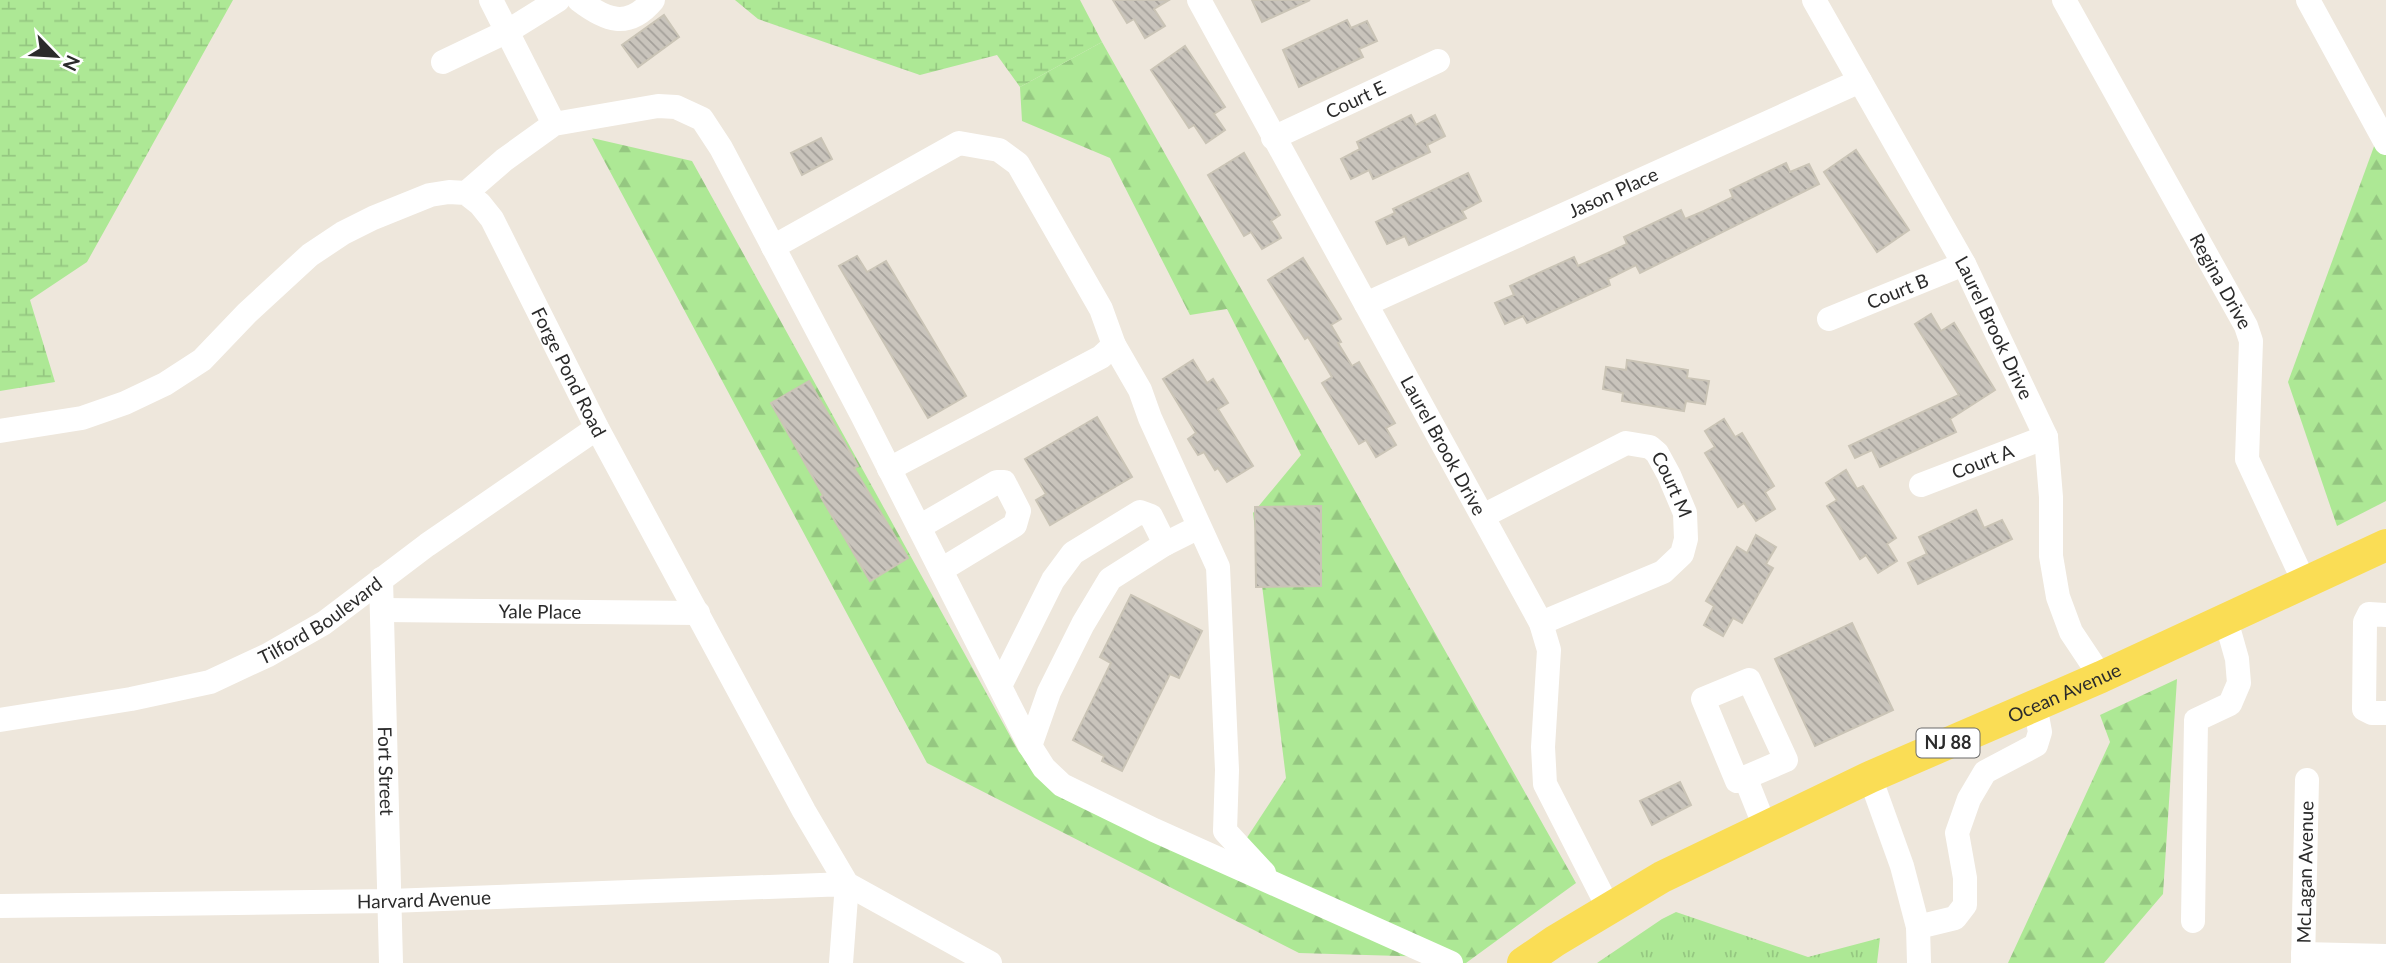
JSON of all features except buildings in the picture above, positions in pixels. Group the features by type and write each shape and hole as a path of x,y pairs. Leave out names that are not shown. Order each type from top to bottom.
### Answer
{"main road":[{"name":"Ocean Avenue","path":"1523,963 1662,877 1765,827 1870,777 2101,677 2386,545"}],"street":[{"path":"491,0 554,124"},
{"path":"443,62 508,31 558,0"},
{"path":"579,0 611,20 628,17 646,9 653,0"},
{"name":"Laurel Brook Drive","path":"1199,0 1541,623 1549,650 1543,747 1545,784 1609,909"},
{"name":"Laurel Brook Drive","path":"1814,0 1964,264 2046,437 2051,498 2051,556 2058,597 2071,632 2101,677"},
{"name":"Regina Drive","path":"2064,0 2246,326 2251,341 2247,459 2305,584"},
{"path":"2308,0 2386,143"},
{"name":"Court E","path":"1273,138 1438,61"},
{"name":"Jason Place","path":"1366,304 1860,81"},
{"path":"0,432 82,418 125,403 164,384 201,360 310,255 343,233 373,218 430,195 466,192 554,124 658,106 676,107 702,119 721,148 1030,746 1044,768 1062,785 1154,830 1451,963"},
{"path":"773,247 959,143 999,150 1018,164 1101,309 1114,345 1140,390 1218,568 1227,770 1225,831 1272,881"},
{"name":"Forge Pond Road","path":"466,192 481,204 492,219 597,429 804,811 847,884"},
{"name":"Court B","path":"1829,319 1964,264"},
{"path":"889,469 1101,357 1114,345"},
{"name":"Tilford Boulevard","path":"0,720 131,699 209,682 268,655 324,623 427,545 597,429"},
{"name":"Court A","path":"1921,485 2046,437"},
{"name":"Court M","path":"1483,516 1626,443 1650,447 1657,453 1669,475 1685,513 1686,539 1682,554 1663,572 1541,623"},
{"path":"919,527 997,482 1004,482 1019,510 1015,525 941,570"},
{"path":"1000,687 1053,580 1073,553 1140,512 1151,516 1165,544"},
{"path":"1030,746 1049,692 1083,624 1110,579 1165,544 1199,527"},
{"name":"Fort Street","path":"382,579 391,963"},
{"name":"Yale Place","path":"382,610 698,613"},
{"path":"2386,615 2370,614 2365,622 2364,696 2364,709 2372,713 2386,713"},
{"path":"2193,921 2196,720 2230,704 2239,683 2226,620"},
{"path":"1918,927 1955,918 1965,905 1965,878 1957,834 1969,799 1985,772 2036,745 2040,732 2035,705"},
{"path":"1745,777 1765,827"},
{"path":"1870,777 1902,866 1918,927 1919,963"},
{"name":"McLagan Avenue","path":"2303,958 2307,780"},
{"path":"841,963 847,884 990,963"},
{"name":"Harvard Avenue","path":"0,906 390,901 847,884"},
{"path":"2303,958 2386,956"}],"green space":[{"path":"0,0 233,0 87,262 30,300 55,382 0,391"},
{"path":"735,0 1080,0 1102,42 1020,87 997,55 920,75 758,19"},
{"path":"1102,42 1576,883 1466,963 1444,963 1433,957 1299,953 927,763 592,138 692,161 1019,752 1233,859 1286,778 1253,513 1301,455 1227,309 1190,315 1110,158 1022,121 1020,87"},
{"path":"2380,130 2386,142 2386,501 2337,526 2288,382"},
{"path":"2177,679 2163,894 2104,963 2008,963 2110,742 2100,715"},
{"path":"1676,912 1808,957 1880,938 1877,963 1597,963"}]}
